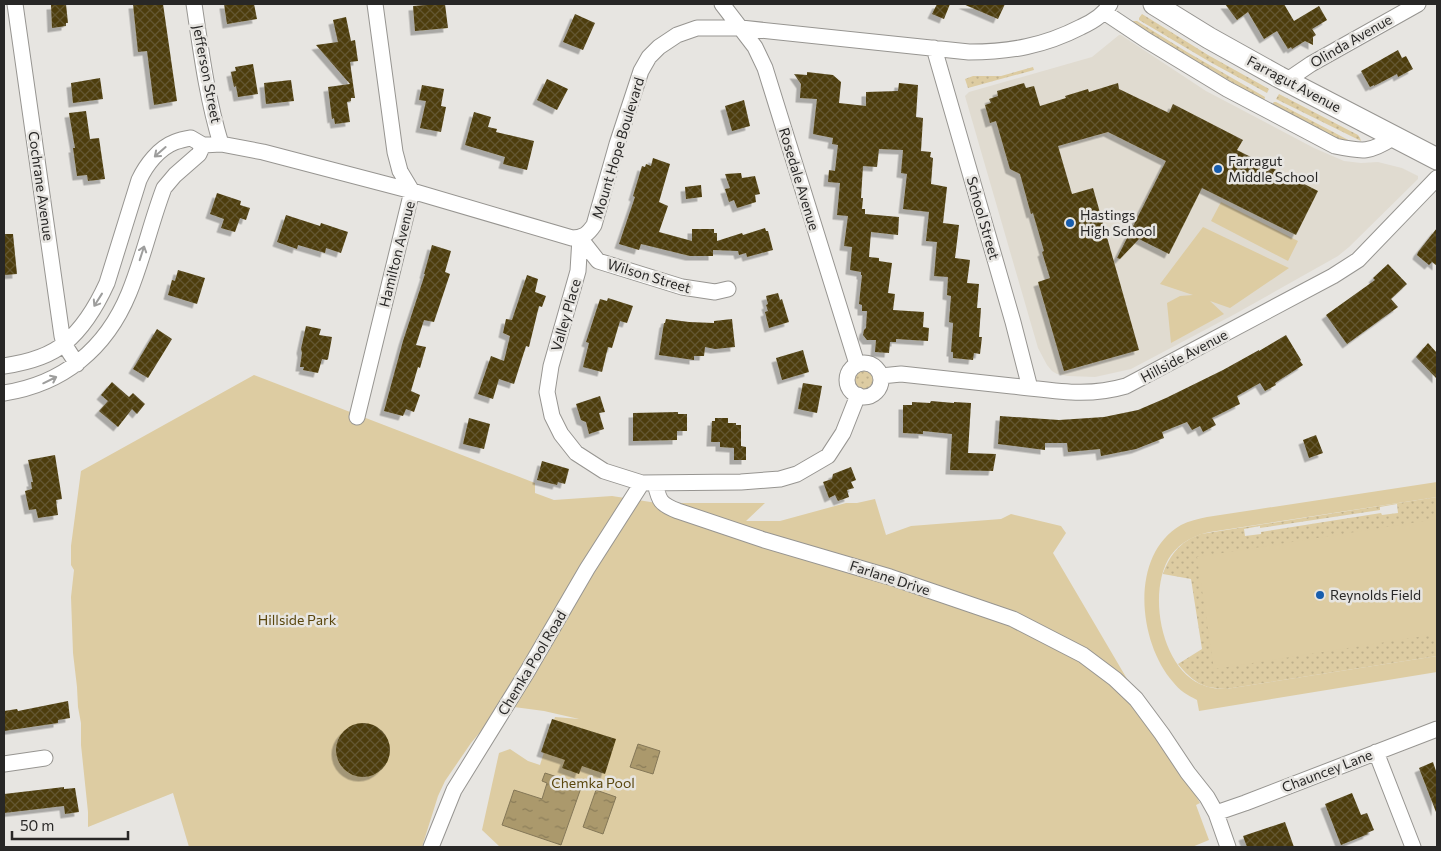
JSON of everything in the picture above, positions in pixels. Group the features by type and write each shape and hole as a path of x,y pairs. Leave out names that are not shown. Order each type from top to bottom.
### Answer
{"main road":[{"name":"Farragut Avenue","path":"1154,4 1209,38 1286,81 1437,159"}],"street":[{"name":"Cochrane Avenue","path":"15,4 62,336 64,344 77,364"},
{"name":"Jefferson Street","path":"194,4 207,92 222,144"},
{"name":"Hamilton Avenue","path":"357,417 412,191 400,171 395,152 375,4"},
{"name":"Rosedale Avenue","path":"722,4 755,47 765,68 857,364"},
{"name":"Olinda Avenue","path":"1286,81 1310,64 1418,4"},
{"path":"1107,8 1146,40 1227,89 1335,146 1368,151 1394,137"},
{"name":"Mount Hope Boulevard","path":"580,238 589,233 594,225 617,144 641,71 650,57 669,40 687,31 706,27 741,28 969,52 990,52 1025,48 1060,38 1086,25 1107,8"},
{"name":"School Street","path":"934,48 1014,322 1030,388"},
{"path":"4,366 31,360 49,353 64,344 81,327 108,283 139,180 146,166 158,152 173,142 191,138 203,145 222,144 263,152 412,191 572,238 580,238"},
{"path":"4,393 41,384 57,376 77,364 107,334 129,293 164,188 175,175 199,154 203,145"},
{"name":"Hillside Avenue","path":"881,376 901,374 1064,393 1092,393 1111,390 1139,380 1333,276 1358,260 1437,178"},
{"name":"Wilson Street","path":"580,238 598,261 682,288 715,292 728,289"},
{"name":"Valley Place","path":"580,238 578,271 551,366 546,392 552,416 561,434 576,453 604,471 648,483"},
{"path":"866,363 871,365 879,371 881,376 876,392 867,397 858,396 849,388 849,372 857,364 866,363"},
{"path":"648,483 741,482 780,479 797,474 828,456 844,433 858,396"},
{"name":"Farlane Drive","path":"648,483 658,499 678,511 764,540 890,576 1013,619 1083,655 1136,699 1207,797 1216,813 1228,847"},
{"name":"Chemka Pool Road","path":"431,847 454,790 523,679 587,569 648,483"},
{"name":"Chauncey Lane","path":"1216,813 1437,729"},
{"path":"1376,752 1413,847"},
{"path":"4,764 45,758"}],"shaded area":[{"path":"1119,35 1206,91 1314,148 1344,161 1378,162 1402,168 1418,176 1418,179 1338,256 1235,314 1131,369 1095,377 1068,376 1052,371 1038,348 965,96 969,92 1092,57"}],"green space":[{"path":"1142,14 1208,55 1269,89 1267,93 1139,20"},
{"path":"1133,21 1137,21 1265,97 1264,101 1187,56"},
{"path":"1033,67 1034,70 968,88 965,79 973,76 1001,76"},
{"path":"1279,94 1358,135 1361,141 1276,99"},
{"path":"1274,102 1356,144 1346,144 1272,105"},
{"path":"1221,202 1298,241 1288,261 1211,221"},
{"path":"1203,227 1289,268 1230,308 1210,301 1224,314 1171,343 1167,303 1180,296 1193,295 1160,284"},
{"path":"864,371 872,376 873,380 868,388 864,389 856,384 855,380 860,372"},
{"name":"Hillside Park","path":"254,375 535,483 535,493 554,500 612,496 657,503 765,503 746,521 780,521 846,503 857,503 875,499 886,535 911,526 1001,519 1011,514 1061,526 1066,533 1053,553 1200,803 1196,805 1209,840 1192,847 500,847 482,830 499,753 510,749 528,761 540,765 555,717 579,719 544,711 514,707 481,731 445,781 438,796 422,847 189,847 173,793 88,827 81,723 73,653 71,597 74,570 71,565 71,546 81,471"},
{"path":"1437,482 1437,497 1210,532 1194,537 1179,546 1171,555 1164,570 1160,587 1159,606 1167,644 1175,661 1186,675 1200,684 1210,687 1226,689 1437,656 1437,672 1199,711 1197,700 1173,682 1161,665 1152,645 1146,623 1144,600 1146,577 1153,557 1164,539 1181,525 1207,517"},
{"name":"Reynolds Field","path":"1437,497 1437,656 1226,689 1210,687 1193,680 1178,664 1202,649 1191,579 1163,574 1169,560 1177,549 1188,540 1201,534","holes":["1397,504 1398,513 1382,515 1381,513 1245,536 1244,529 1380,510 1380,507"]},
{"name":"Reynolds Field","path":"1437,519 1437,634 1214,669 1197,557"}],"water":[{"path":"638,744 660,751 653,774 630,767"},
{"path":"545,773 582,785 561,845 502,825 514,790 542,799 547,783 542,781"},
{"path":"596,790 616,797 603,834 583,827"}],"building":[{"path":"66,4 68,23 66,23 66,26 52,28 51,5"},
{"path":"133,4 163,4 177,101 154,105 147,51 138,52"},
{"path":"224,4 254,4 257,19 227,24"},
{"path":"445,4 448,28 415,31 413,6"},
{"path":"937,4 950,4 944,19 932,14"},
{"path":"963,4 1005,4 998,19"},
{"path":"1225,4 1284,4 1294,21 1319,6 1327,20 1312,29 1316,35 1313,37 1313,45 1305,41 1292,49 1291,47 1288,49 1277,31 1264,39 1248,12 1237,20"},
{"path":"575,14 595,23 583,50 563,42"},
{"path":"346,17 351,41 355,40 358,61 350,62 355,98 351,98 351,101 347,102 350,122 335,124 334,118 332,119 328,87 350,84 316,45 338,42 333,20"},
{"path":"1398,50 1402,58 1406,56 1413,69 1398,77 1397,74 1370,87 1361,71"},
{"path":"253,64 258,94 238,97 231,72 236,71 235,67"},
{"path":"807,72 833,75 841,82 839,103 866,106 866,92 898,91 899,83 918,85 916,117 923,118 921,151 931,152 930,157 933,158 931,184 947,187 943,223 959,225 955,258 970,260 967,283 979,284 977,308 981,308 979,337 982,337 980,354 974,353 973,360 953,358 953,352 951,352 953,323 949,322 951,296 947,295 948,277 934,276 937,242 926,241 929,212 903,209 907,174 901,173 903,150 879,149 877,167 863,166 862,209 865,209 865,214 899,217 898,235 871,232 869,257 879,258 879,261 892,263 888,293 895,294 893,310 924,312 923,327 929,328 928,341 896,339 896,342 890,342 889,353 875,352 876,340 867,340 863,335 866,328 867,311 862,311 862,305 859,304 862,275 861,272 850,270 852,247 844,246 848,216 837,215 840,183 828,182 829,170 835,171 838,145 832,144 833,138 813,134 817,99 800,98 801,84 794,74 807,75"},
{"path":"100,78 103,99 73,103 71,83"},
{"path":"547,79 568,89 557,110 537,100"},
{"path":"291,80 294,101 266,104 264,83"},
{"name":"Hastings High School","path":"1024,83 1026,88 1034,86 1040,106 1088,89 1089,92 1118,83 1119,89 1169,113 1173,104 1243,140 1237,150 1318,191 1296,235 1202,188 1169,254 1139,239 1120,259 1117,258 1166,161 1108,132 1058,146 1072,194 1093,188 1139,350 1064,371 1038,282 1050,278 1033,213 1031,214 1020,174 1010,169 996,121 990,123 985,105 991,103 989,99 998,96 997,91"},
{"path":"422,85 444,89 441,106 446,107 441,132 420,128 426,101 419,100"},
{"path":"744,100 750,126 732,131 725,106"},
{"path":"86,111 90,139 99,138 105,179 88,181 87,175 77,176 73,148 75,148 69,113"},
{"path":"474,112 491,117 488,127 497,129 496,132 534,141 527,170 503,164 505,157 465,145"},
{"path":"653,158 670,164 659,202 668,206 659,232 692,241 692,229 714,229 714,233 717,233 717,241 765,228 768,231 773,250 747,257 746,253 739,255 738,251 713,250 713,256 690,256 641,244 639,250 619,244 635,197 633,196 642,166 645,167 646,164 651,166"},
{"path":"741,173 742,178 755,176 760,194 755,195 756,202 737,208 734,200 729,202 725,189 730,188 725,174"},
{"path":"701,185 702,197 686,199 685,187"},
{"path":"217,193 241,201 240,205 250,208 246,220 240,218 235,232 221,228 224,219 210,214"},
{"path":"286,215 320,226 321,223 348,232 341,253 326,248 325,253 298,245 297,249 277,242"},
{"path":"1437,228 1437,266 1432,262 1429,265 1417,255"},
{"path":"4,234 13,234 17,274 4,275"},
{"path":"432,245 451,251 445,272 450,274 434,322 424,320 416,345 426,347 411,391 420,395 414,412 406,409 403,416 384,411"},
{"path":"1388,264 1407,284 1391,299 1398,307 1347,344 1326,315 1375,280 1373,278"},
{"path":"178,270 205,278 197,304 168,295 172,280 175,281"},
{"path":"527,275 538,279 535,292 546,296 542,307 539,306 529,347 526,346 514,384 499,379 493,399 478,394 491,356 504,361 510,336 503,333 506,319 512,320"},
{"path":"778,293 780,300 782,299 789,322 769,328 765,312 768,311 766,296"},
{"path":"608,298 633,306 627,323 620,321 612,348 608,347 602,372 583,367 589,343 586,342 600,299 607,301"},
{"path":"666,319 714,323 714,321 732,319 735,347 715,349 705,347 704,356 694,356 694,360 659,355"},
{"path":"306,326 321,329 319,335 332,337 328,359 322,359 318,373 303,370 304,367 300,367 301,349"},
{"path":"157,329 172,339 148,378 133,369"},
{"path":"1286,335 1303,365 1265,391 1260,383 1237,396 1240,404 1212,418 1216,425 1203,432 1200,426 1192,430 1187,422 1162,432 1164,438 1136,449 1101,456 1100,449 1068,452 1067,443 1045,443 1045,450 998,444 1000,416 1059,420 1104,417 1138,410 1223,370"},
{"path":"1428,343 1437,353 1437,379 1416,357"},
{"path":"803,350 809,372 782,380 776,358"},
{"path":"112,382 129,397 133,393 145,404 137,414 132,409 118,427 99,411 108,401 101,395"},
{"path":"803,383 822,386 817,413 798,409"},
{"path":"600,396 605,412 599,413 604,429 589,434 586,422 581,420 576,404"},
{"path":"931,401 971,403 968,453 996,454 993,471 950,470 952,434 923,431 923,434 903,433 903,405 912,405 912,402 930,403"},
{"path":"678,412 678,414 687,414 687,431 677,431 677,440 633,441 633,413"},
{"path":"469,418 490,424 484,449 463,444"},
{"path":"715,418 728,418 728,423 741,425 741,446 746,447 746,460 734,460 734,448 720,447 720,442 711,442 712,421 715,421"},
{"path":"1316,435 1323,453 1309,458 1303,440"},
{"path":"55,455 62,499 56,500 58,515 38,518 36,509 29,510 25,491 32,489 31,482 33,482 28,460"},
{"path":"542,461 569,469 565,484 558,482 557,485 537,480"},
{"path":"851,467 856,480 851,482 854,488 847,490 849,497 838,501 835,495 829,498 823,482 832,479 833,474"},
{"path":"68,701 70,718 58,720 58,723 4,731 4,711 17,709 18,711"},
{"path":"552,719 616,739 605,774 582,766 579,774 562,768 565,760 541,752"},
{"path":"363,723 373,725 382,731 388,740 390,750 388,760 382,769 373,775 363,777 353,775 344,769 338,760 336,750 338,740 344,731 353,725"},
{"path":"1433,762 1437,774 1436,812 1419,768"},
{"path":"64,787 64,789 75,788 79,812 65,814 64,806 4,813 4,794"},
{"path":"1352,793 1361,815 1367,813 1374,830 1341,845 1325,804"},
{"path":"1285,822 1294,847 1247,847 1243,836"}],"place":[{"name":"Farragut Middle School","path":"1218,169"},
{"name":"Hastings High School","path":"1070,223"},
{"name":"Reynolds Field","path":"1320,595"}],"park label":[{"name":"Chemka Pool","path":"593,783"}]}
